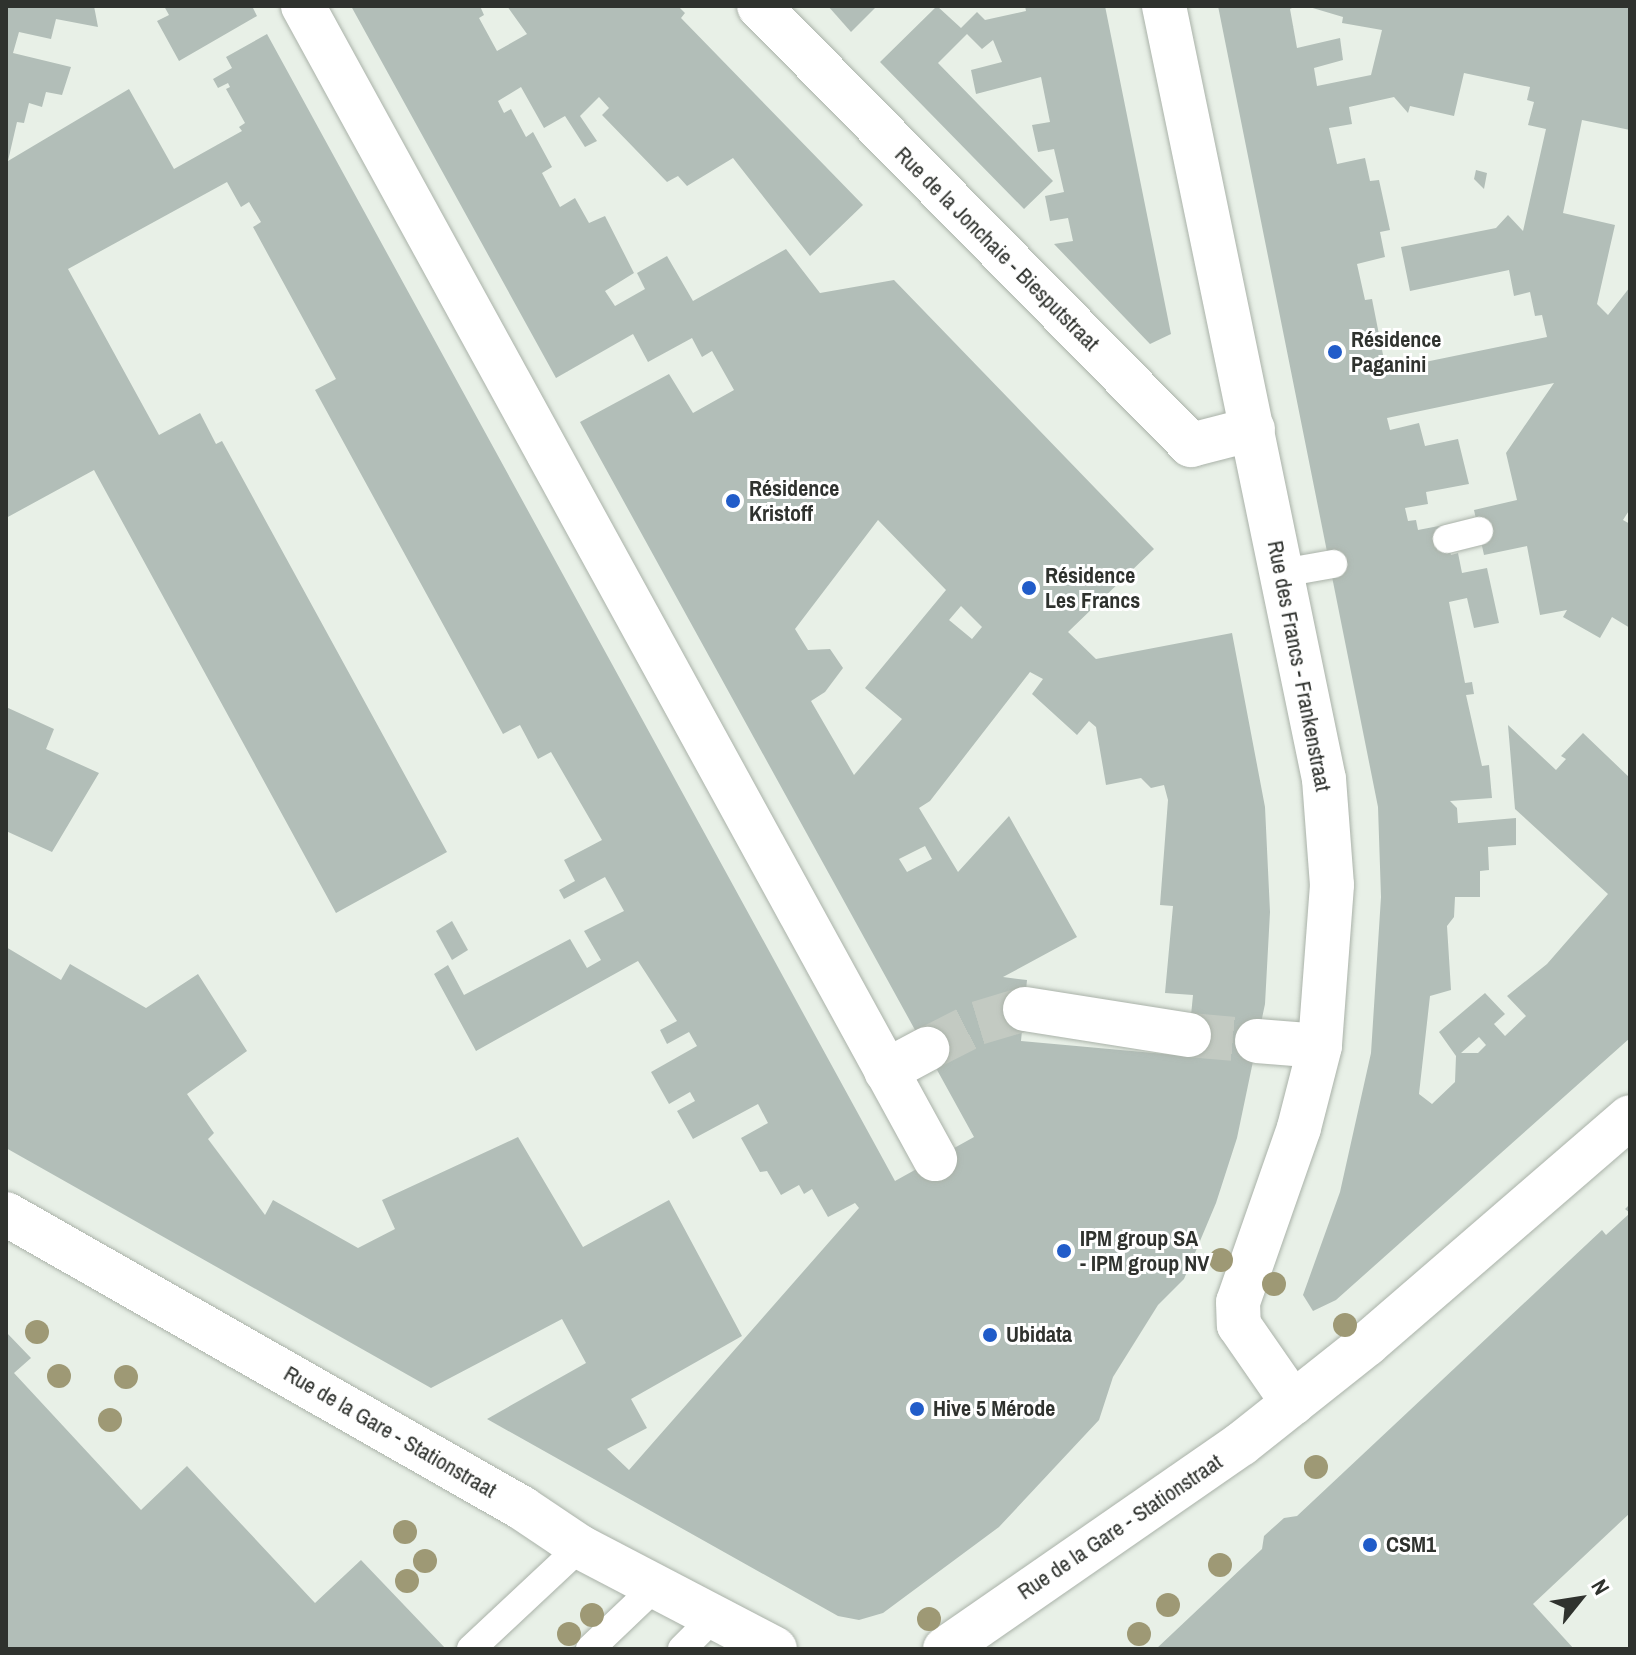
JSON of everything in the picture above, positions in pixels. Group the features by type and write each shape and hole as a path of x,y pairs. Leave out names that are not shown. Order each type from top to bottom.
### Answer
{"street":[{"path":"303,6 935,1159"},
{"name":"Rue de la Jonchaie - Biesputstraat","path":"759,6 1191,445 1253,429"},
{"name":"Rue des Francs - Frankenstraat","path":"1164,6 1324,779 1332,885 1320,1046 1299,1128 1238,1302 1239,1325 1293,1403"},
{"path":"1025,1009 1189,1035"},
{"path":"1257,1041 1320,1046"},
{"path":"886,1071 927,1049"},
{"name":"Rue de la Gare - Stationstraat","path":"945,1649 1293,1403 1630,1117"},
{"name":"Rue de la Gare - Stationstraat","path":"6,1214 522,1508 580,1547 775,1649"}],"lane":[{"path":"1447,539 1479,531"},
{"path":"1282,573 1333,564"},
{"path":"471,1649 580,1547"},
{"path":"590,1649 655,1587"},
{"path":"682,1649 713,1618"}],"building":[{"path":"6,6 94,6 98,27 56,19 51,39 19,32 13,53 71,67 62,95 46,92 42,107 29,103 24,123 17,122 8,161 129,89 174,169 242,131 239,127 245,123 226,89 230,87 228,83 218,88 213,79 232,68 226,57 267,34 895,1181 974,1137 580,422 669,374 693,413 734,390 712,351 702,357 692,338 648,362 633,334 556,378 351,6 480,6 484,15 479,18 497,51 527,34 507,6 678,6 685,13 681,18 863,205 810,256 733,158 687,186 678,176 667,182 602,115 609,108 599,97 580,116 597,141 585,147 565,116 544,128 521,87 498,101 504,113 511,109 526,137 533,132 552,167 542,173 560,207 575,198 589,223 605,216 634,273 605,291 615,306 645,289 637,273 667,256 693,301 786,249 820,293 894,280 1154,549 1068,632 1096,659 1232,633 1265,807 1270,912 1265,1004 1237,1138 1216,1203 1184,1279 1158,1305 1113,1377 1099,1420 999,1527 883,1613 859,1620 838,1616 487,1419 586,1363 562,1319 431,1388 6,1148 6,947 61,980 70,964 146,1008 198,974 247,1051 187,1094 214,1133 208,1139 265,1215 273,1200 358,1248 395,1229 382,1200 518,1137 583,1247 669,1200 742,1336 631,1399 647,1428 607,1449 629,1470 859,1208 855,1203 828,1217 812,1189 804,1194 799,1185 781,1195 767,1171 760,1172 741,1138 768,1123 758,1104 693,1139 677,1111 695,1101 690,1092 669,1104 651,1072 697,1046 689,1032 667,1044 660,1030 677,1021 638,961 476,1051 434,974 448,965 464,995 570,939 587,968 601,960 584,931 624,911 605,877 564,899 559,890 575,881 564,860 602,840 551,752 538,759 520,725 503,734 315,390 336,379 253,227 261,222 249,202 241,207 227,182 68,269 159,435 200,413 216,444 222,441 447,852 336,913 94,470 6,518","holes":["878,520 946,590 865,688 902,719 854,775 811,701 825,692 843,668 830,649 808,650 795,629","961,606 982,627 972,639 949,620","1030,672 1043,679 1032,694 1077,735 1089,721 1096,727 1106,785 1141,778 1151,788 1164,785 1168,800 1160,905 1173,906 1165,993 1193,995 1187,1056 1021,1041 1027,980 1003,977 1077,937 1009,816 958,872 919,808 930,801","925,846 932,859 907,872 899,859"]},
{"path":"164,6 252,6 257,16 179,61 157,21 169,15"},
{"path":"828,6 877,6 851,32"},
{"path":"937,6 961,28 977,12 985,20 1026,11 1025,6 1105,6 1171,334 1150,344 1054,244 1073,241 1068,218 1050,221 1045,196 1064,192 1054,149 1038,152 1032,125 1050,122 1041,77 976,94 971,70 1002,62 993,40 982,49 967,34 938,63 1053,181 1024,209 880,62"},
{"path":"1218,6 1296,6 1290,9 1297,48 1340,38 1343,60 1314,68 1317,86 1371,75 1382,30 1342,23 1343,17 1306,6 1630,6 1630,130 1582,120 1563,213 1615,225 1597,304 1608,315 1630,287 1630,509 1623,520 1630,524 1630,628 1612,617 1600,638 1563,617 1567,610 1540,615 1527,546 1484,555 1474,510 1517,500 1506,453 1554,383 1387,418 1390,430 1419,423 1425,446 1458,439 1469,484 1426,492 1428,504 1405,508 1408,521 1416,520 1418,530 1444,525 1451,555 1458,553 1462,573 1487,568 1499,623 1474,628 1467,598 1449,602 1465,683 1472,682 1474,694 1466,695 1482,766 1489,765 1492,798 1450,801 1457,808 1458,823 1516,818 1516,845 1488,847 1489,870 1480,871 1480,897 1455,897 1454,917 1447,926 1451,990 1430,996 1419,1094 1432,1104 1455,1082 1456,1056 1439,1032 1485,993 1505,1014 1494,1024 1505,1036 1526,1016 1507,996 1547,964 1608,894 1515,809 1508,725 1556,770 1566,759 1561,756 1583,733 1630,778 1630,1038 1336,1300 1313,1311 1303,1295 1340,1192 1371,1053 1381,897 1378,807","holes":["1464,73 1530,87 1527,100 1534,102 1528,125 1546,129 1523,231 1508,215 1496,228 1401,247 1410,291 1509,270 1514,296 1530,292 1535,316 1542,315 1547,337 1386,370 1372,299 1365,300 1357,264 1385,257 1380,232 1390,230 1379,180 1370,181 1365,158 1337,164 1329,128 1352,124 1349,107 1394,97 1408,113 1410,106 1454,116","1479,1037 1486,1045 1478,1053 1461,1053"]},
{"path":"1476,170 1487,173 1484,189 1474,179"},
{"path":"6,707 54,729 46,749 99,773 52,852 6,831"},
{"path":"452,921 468,950 452,960 436,931"},
{"path":"1630,1213 1630,1513 1533,1604 1574,1649 1156,1649 1262,1549 1264,1536 1284,1518 1297,1516 1602,1230 1606,1235"},
{"path":"6,1332 31,1358 14,1373 141,1510 187,1466 315,1603 361,1560 446,1649 6,1649"}],"tunnel":[{"path":"927,1049 978,1023 1025,1009"},
{"path":"1189,1035 1257,1041"}],"place":[{"name":"Résidence Paganini","path":"1335,352"},
{"name":"Résidence Kristoff","path":"733,501"},
{"name":"Résidence Les Francs","path":"1029,588"},
{"name":"IPM group SA - IPM group NV","path":"1064,1251"},
{"name":"Ubidata","path":"990,1335"},
{"name":"Hive 5 Mérode","path":"917,1409"},
{"name":"CSM1","path":"1370,1545"}]}
